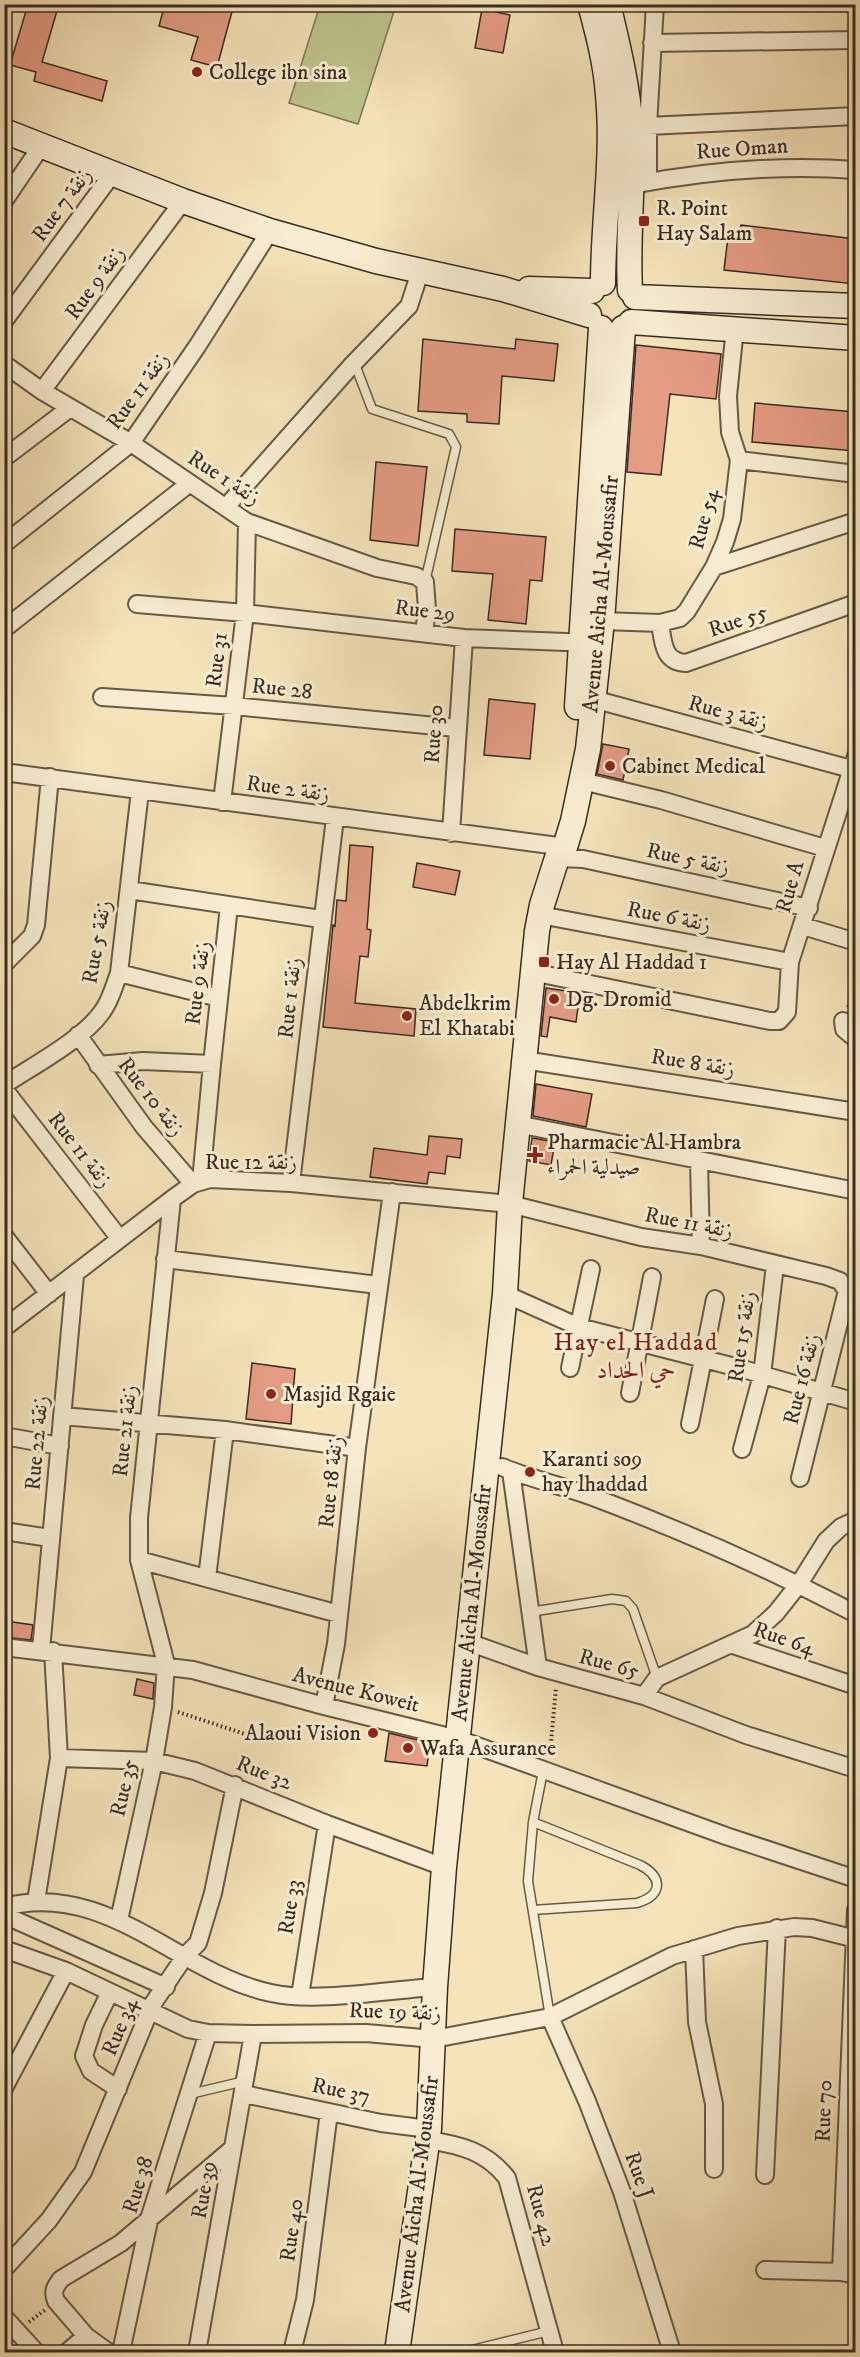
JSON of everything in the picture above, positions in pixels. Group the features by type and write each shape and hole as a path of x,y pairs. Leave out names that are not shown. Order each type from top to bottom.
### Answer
{"street":[{"path":"590,4 600,43 608,94 610,134 598,287 588,298 611,323"},
{"path":"611,323 636,310 629,261 648,126 655,4"},
{"path":"608,5 628,92 640,183"},
{"path":"652,43 855,40"},
{"path":"648,126 855,116"},
{"path":"5,132 183,201 270,231 420,272 503,289 611,323 735,328 855,338"},
{"path":"4,201 42,145"},
{"name":"Rue Oman","path":"640,183 713,172 783,168 855,170"},
{"name":"Rue 7 زنقة","path":"4,321 112,173"},
{"name":"Rue 9 زنقة","path":"42,391 183,201"},
{"name":"Rue 11 زنقة","path":"4,544 131,443 198,345 270,231"},
{"path":"226,507 352,364 410,306 420,272"},
{"path":"503,289 598,287 618,282 632,294 855,306"},
{"name":"Avenue Aicha Al-Moussafir","path":"397,2352 429,2134 435,1987 444,1867 505,1294 510,1204 532,972 540,915 582,781 593,699 595,636 617,381 611,323"},
{"path":"735,328 728,396 730,432 739,460 855,474"},
{"name":"Rue 1 زنقة","path":"4,364 42,391 131,443 247,522 377,568 416,576 425,582"},
{"path":"4,458 70,408"},
{"name":"Rue 54","path":"595,636 671,622 687,611 714,567 732,519 739,460"},
{"path":"4,628 190,483"},
{"path":"714,567 855,521"},
{"name":"Rue 31","path":"222,802 245,613 247,522"},
{"path":"424,633 427,609 425,582"},
{"name":"Rue 55","path":"660,623 666,654 674,661 687,663 855,603"},
{"name":"Rue 29","path":"137,604 245,613 464,638 595,636"},
{"name":"Avenue Aicha Al-Moussafir","path":"560,852 573,756 595,636"},
{"name":"Rue 30","path":"451,833 456,728 464,638"},
{"name":"Rue 28","path":"102,697 234,706 456,728"},
{"name":"Rue 3 زنقة","path":"593,699 854,763"},
{"name":"Rue A","path":"532,972 779,1021 787,1012 790,963 854,763"},
{"name":"Rue 2 زنقة","path":"4,772 451,833 560,852"},
{"path":"4,964 28,941 36,925 50,777"},
{"path":"582,781 662,800 825,848"},
{"name":"Rue 5 زنقة","path":"4,1087 78,1035 101,1014 109,1001 119,973 140,791"},
{"name":"Rue 1 زنقة","path":"291,1183 321,919 335,818"},
{"name":"Rue 5 زنقة","path":"560,852 809,908"},
{"path":"129,890 321,919"},
{"name":"Rue 9 زنقة","path":"197,1182 230,906"},
{"name":"Rue 6 زنقة","path":"540,915 790,963"},
{"path":"803,926 855,942"},
{"path":"119,973 219,998"},
{"path":"843,1020 844,1029 855,1039"},
{"name":"Rue 10 زنقة","path":"78,1035 144,1127 197,1182"},
{"name":"Rue 8 زنقة","path":"524,1060 855,1112"},
{"path":"98,1065 143,1061 212,1064"},
{"name":"Rue 11 زنقة","path":"4,1087 120,1239"},
{"path":"517,1124 855,1191"},
{"path":"699,1161 701,1246"},
{"name":"Rue 12 زنقة","path":"4,1328 197,1182 291,1183 510,1204"},
{"name":"Rue 18 زنقة","path":"324,1706 339,1614 357,1448 392,1192"},
{"name":"Rue 21 زنقة","path":"166,1664 139,1560 147,1424 172,1199"},
{"name":"Rue 11 زنقة","path":"510,1204 641,1237 701,1246 833,1279 840,1281 851,1292"},
{"path":"4,1236 49,1294"},
{"path":"165,1259 378,1285"},
{"name":"Rue 15 زنقة","path":"742,1449 762,1375 775,1265"},
{"path":"570,1368 591,1269"},
{"name":"Rue 22 زنقة","path":"36,1901 59,1758 47,1651 50,1538 75,1275"},
{"path":"630,1393 652,1277"},
{"name":"Rue 16 زنقة","path":"800,1478 851,1292"},
{"path":"505,1294 579,1328 703,1359 855,1402"},
{"path":"690,1424 715,1299"},
{"path":"62,1416 225,1430 357,1448"},
{"path":"207,1578 225,1430"},
{"path":"4,1436 60,1446"},
{"path":"487,1461 641,1516 799,1584 855,1614"},
{"path":"511,1470 538,1667"},
{"path":"644,1696 657,1678 753,1634 799,1584 826,1541 841,1527 855,1520"},
{"path":"4,1531 50,1538"},
{"path":"139,1560 339,1614"},
{"name":"Rue 65","path":"468,1642 557,1673 644,1696 747,1735 855,1769"},
{"name":"Rue 64","path":"733,1645 855,1686"},
{"name":"Avenue Koweit","path":"4,1647 166,1664 458,1739 546,1772 855,1879"},
{"name":"Rue 35","path":"119,1920 164,1707 166,1664"},
{"name":"Rue 32","path":"59,1758 154,1761 195,1770 327,1824 444,1867"},
{"name":"Rue 34","path":"4,2269 49,2220 83,2172 151,2011 185,1956 198,1943 205,1927 235,1785"},
{"name":"Rue 33","path":"300,1996 327,1824"},
{"path":"4,1907 36,1901 54,1901 119,1920 227,1979 273,1994 300,1996 435,1987"},
{"name":"Rue 70","path":"848,2273 855,1910"},
{"path":"4,1915 166,1987"},
{"path":"765,2175 777,1928"},
{"name":"Rue 19 زنقة","path":"5,1950 66,1971 188,2029 208,2033 366,2033 434,2039 550,2017 641,1970 694,1949 777,1928 812,1928 854,1936"},
{"path":"694,1949 697,2022 714,2104 714,2169"},
{"path":"4,2088 66,1971"},
{"path":"110,1992 94,2025 84,2056 91,2072 118,2090"},
{"name":"Rue J","path":"550,2017 587,2101 622,2192 672,2352"},
{"name":"Rue 38","path":"121,2352 150,2216 208,2033"},
{"name":"Rue 39","path":"197,2352 253,2034"},
{"name":"Rue 37","path":"245,2087 329,2112 429,2134"},
{"name":"Rue 40","path":"292,2352 305,2300 329,2112"},
{"name":"Rue 42","path":"429,2134 480,2153 498,2167 507,2178 555,2352"},
{"path":"108,2352 86,2336 53,2295 55,2286 69,2273 121,2243 150,2216 233,2148"},
{"path":"765,2270 848,2273"},
{"path":"4,2317 36,2352"},
{"path":"67,2352 86,2336"}],"lane":[{"path":"352,364 356,367 372,409 449,434 456,447 425,582"},
{"path":"530,1612 612,1599 626,1601 633,1609 657,1678"},
{"path":"546,1772 533,1822 528,1881 550,2017"},
{"path":"533,1822 651,1871 657,1889 650,1899 637,1903 533,1910"},
{"path":"190,2094 245,2087"},
{"path":"464,2352 549,2331"}],"path":[{"path":"546,1772 557,1673"},
{"path":"164,1707 245,1734"}],"green space":[{"path":"320,5 396,5 358,124 289,103"}],"building":[{"path":"28,4 59,4 42,62 107,81 102,101 34,81 36,72 10,65"},
{"path":"165,4 234,4 217,67 191,60 198,37 159,26"},
{"path":"482,9 510,15 503,53 475,48"},
{"path":"741,225 855,239 855,284 724,270 728,237 739,239"},
{"path":"423,339 515,349 516,339 558,344 554,381 502,376 499,424 467,422 467,414 418,411"},
{"path":"636,345 721,354 716,399 670,394 661,475 627,472"},
{"path":"755,403 855,412 855,451 752,442"},
{"path":"376,462 427,467 418,546 370,540"},
{"path":"455,529 546,537 542,581 530,580 526,624 488,620 493,574 452,571"},
{"path":"489,699 535,704 530,759 484,755"},
{"name":"Cabinet Medical","path":"603,744 629,749 623,780 597,774"},
{"path":"350,845 373,847 367,929 371,930 368,957 360,956 355,1003 416,1009 414,1036 323,1027 333,925 335,926 337,900 346,901"},
{"path":"417,863 460,871 455,895 413,887"},
{"path":"546,988 580,993 576,1022 550,1017 547,1037 541,1036"},
{"path":"536,1084 592,1094 586,1127 533,1116"},
{"path":"429,1136 462,1139 460,1158 447,1156 445,1174 429,1172 427,1184 370,1177 374,1148 427,1155"},
{"path":"532,1138 555,1142 551,1165 529,1161"},
{"name":"Masjid Rgaie","path":"252,1363 295,1369 291,1424 246,1419"},
{"path":"6,1621 33,1625 31,1640 4,1637"},
{"path":"137,1679 154,1683 153,1699 134,1695"},
{"name":"Wafa Assurance","path":"389,1733 430,1743 427,1766 385,1761"}],"place":[{"name":"College ibn sina","path":"197,72"},
{"name":"R. Point Hay Salam","path":"644,221"},
{"name":"Cabinet Medical","path":"610,766"},
{"name":"Hay Al Haddad 1","path":"544,962"},
{"name":"Dg. Dromid","path":"554,999"},
{"name":"Abdelkrim El Khatabi","path":"407,1016"},
{"name":"Pharmacie Al Hambra صيدلية الحمراء","path":"535,1155"},
{"name":"Masjid Rgaie","path":"271,1394"},
{"name":"Karanti so9 hay lhaddad","path":"530,1472"},
{"name":"Alaoui Vision","path":"373,1733"},
{"name":"Wafa Assurance","path":"408,1748"}],"district":[{"name":"Hay el Haddad حي الحداد","path":"636,1357"}]}
